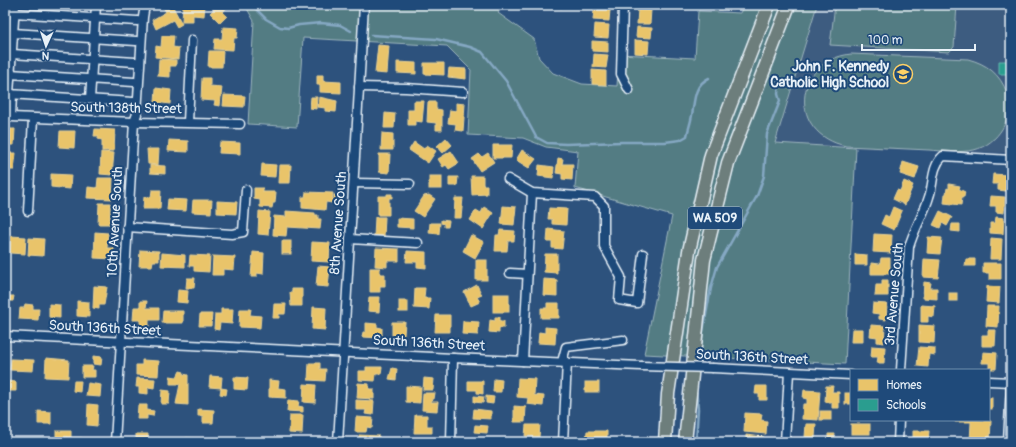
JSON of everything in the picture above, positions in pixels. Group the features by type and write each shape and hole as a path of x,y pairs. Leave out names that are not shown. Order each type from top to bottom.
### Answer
{"highway":[{"name":"WA 509","path":"665,442 668,394 689,251 711,155 770,5"},
{"name":"WA 509","path":"685,442 704,260 728,163 789,5"}],"street":[{"path":"90,99 96,5"},
{"name":"10th Avenue South","path":"114,442 134,122 137,114 145,5"},
{"name":"8th Avenue South","path":"338,442 364,5"},
{"path":"623,5 621,74 629,90"},
{"path":"133,102 9,94 15,9 137,21"},
{"path":"13,33 136,41"},
{"path":"188,122 192,40"},
{"path":"12,54 135,62"},
{"path":"10,74 134,82"},
{"path":"359,87 406,88 463,92"},
{"name":"South 138th Street","path":"12,94 11,117 33,119 240,124"},
{"path":"28,211 33,119"},
{"name":"3rd Avenue South","path":"901,369 909,247 913,232 930,196 933,176 938,161 943,156 1011,160"},
{"path":"508,180 532,193 595,197 604,206 604,246 621,277 619,300 637,304 643,254"},
{"path":"354,183 410,184"},
{"path":"127,227 232,234 243,232 246,190"},
{"path":"522,361 532,193"},
{"path":"350,239 418,243"},
{"path":"510,272 527,274"},
{"name":"South 136th Street","path":"5,336 453,358 850,374"},
{"path":"563,442 566,347 623,340"},
{"path":"451,442 453,358"},
{"path":"786,442 789,372"},
{"path":"990,381 1011,384 1008,442"},
{"path":"898,442 899,421"}],"shaded area":[{"name":"John F. Kennedy Catholic High School","path":"817,5 1011,5 1011,153 856,148 775,143"}],"green space":[{"path":"245,5 504,5 498,13 534,39 539,58 553,73 582,84 617,86 619,54 695,58 698,11 740,13 744,5 817,5 775,143 856,148 845,364 644,354 672,216 575,188 578,151 546,147 523,138 468,135 471,70 447,46 303,38 297,127 248,124 254,21"},
{"path":"835,5 957,5 954,47 949,52 830,45"},
{"path":"851,54 968,59 975,61 987,67 1001,80 1009,102 1009,111 1006,120 997,136 990,142 983,147 969,151 952,152 846,146 827,139 814,128 807,113 805,98 808,83 817,70 831,59"}],"building: Homes":[{"path":"162,5 172,5 182,24 177,27 173,20 156,29 152,20 166,12"},
{"path":"183,5 205,5 204,16 193,15 193,21 182,21"},
{"path":"218,5 228,6 223,12 227,16 220,23 210,13"},
{"path":"555,5 562,5 562,8 555,7"},
{"path":"596,5 610,5 610,7 596,7"},
{"path":"638,5 652,5 652,7"},
{"path":"715,5 734,5 734,10 714,9"},
{"path":"638,9 651,10 650,24 637,24"},
{"path":"594,10 610,10 609,21 593,20"},
{"path":"595,24 609,25 608,38 594,37"},
{"path":"223,27 238,28 237,38 234,38 233,50 214,49 215,39 222,39"},
{"path":"637,27 652,28 651,38 636,37"},
{"path":"162,36 174,36 173,47 179,48 178,59 155,57 156,46 161,47"},
{"path":"635,40 649,41 648,54 635,53"},
{"path":"592,41 608,42 608,52 592,51"},
{"path":"378,45 389,46 387,74 375,73"},
{"path":"209,51 223,51 222,67 208,67"},
{"path":"594,54 608,55 606,68 593,67"},
{"path":"159,59 176,60 176,66 170,66 170,77 158,76"},
{"path":"397,62 416,63 416,74 397,73"},
{"path":"424,63 444,63 444,75 424,74"},
{"path":"449,68 466,69 466,79 448,77"},
{"path":"592,70 606,71 606,85 592,84"},
{"path":"317,75 323,75 323,81 341,82 341,93 320,92 320,85 317,85"},
{"path":"202,78 210,78 210,86 222,87 220,106 214,105 215,101 201,100"},
{"path":"156,88 171,90 170,104 155,102"},
{"path":"224,95 245,96 244,107 223,106"},
{"path":"311,97 317,97 316,109 310,108"},
{"path":"319,97 337,101 336,112 325,111 325,108 318,107"},
{"path":"414,101 424,101 422,122 415,121 415,125 408,125 408,110 414,110"},
{"path":"428,102 436,102 436,109 442,110 442,130 436,130 436,123 427,122"},
{"path":"456,103 465,104 463,131 455,130 456,124 448,123 450,110 456,111"},
{"path":"385,113 395,114 394,128 384,128"},
{"path":"5,129 15,129 14,145 5,145"},
{"path":"95,129 115,130 114,151 102,151 102,140 98,139 98,136 94,136"},
{"path":"60,131 75,131 74,148 59,147"},
{"path":"382,133 393,134 393,150 381,150"},
{"path":"446,138 452,145 443,153 437,146"},
{"path":"169,140 188,141 188,152 168,151"},
{"path":"220,142 240,143 240,154 219,153"},
{"path":"414,142 424,149 427,145 436,151 428,163 409,150"},
{"path":"493,145 512,145 511,158 493,158"},
{"path":"147,149 159,149 158,165 148,164"},
{"path":"522,150 536,159 529,168 516,160"},
{"path":"451,151 459,163 449,169 446,165 443,167 438,159"},
{"path":"101,152 114,153 112,175 100,174"},
{"path":"5,153 16,153 14,170 9,170 9,174 5,174"},
{"path":"488,153 494,162 480,171 472,159 479,154 482,157"},
{"path":"379,154 390,154 389,173 379,172"},
{"path":"558,158 563,159 562,164 573,164 572,180 562,179 562,174 556,173"},
{"path":"903,162 919,167 915,179 900,174"},
{"path":"262,164 276,165 275,177 261,176"},
{"path":"150,165 165,166 165,174 150,173"},
{"path":"279,165 291,165 290,183 278,183"},
{"path":"539,165 554,167 553,178 538,176"},
{"path":"51,174 71,175 70,189 51,187"},
{"path":"993,174 1007,175 1006,191 998,190 998,184 992,184"},
{"path":"429,176 442,176 442,189 429,189"},
{"path":"471,176 483,176 483,185 487,185 487,194 472,195"},
{"path":"449,177 458,177 457,186 449,186"},
{"path":"98,178 113,178 112,199 87,198 88,187 97,188"},
{"path":"904,181 913,185 905,205 893,199 897,190 900,191"},
{"path":"949,184 960,186 959,189 965,192 964,197 962,197 961,205 944,203 945,194 947,188 949,189"},
{"path":"254,188 263,188 263,192 276,192 275,203 273,203 272,208 260,207 260,200 254,199"},
{"path":"152,190 161,190 160,209 143,209 144,197 151,197"},
{"path":"306,192 333,193 332,203 326,202 325,210 302,208 302,197 305,197"},
{"path":"387,194 392,194 392,198 389,198 389,215 378,215 378,196 387,196"},
{"path":"334,195 339,195 339,203 334,203"},
{"path":"429,195 435,199 423,217 414,211 424,196"},
{"path":"991,196 1005,197 1004,213 996,212 996,206 990,206"},
{"path":"455,198 463,198 461,218 454,218"},
{"path":"168,199 187,200 186,211 167,210"},
{"path":"193,200 212,200 211,213 192,212"},
{"path":"217,201 237,202 236,214 217,213"},
{"path":"99,203 110,203 110,224 98,224"},
{"path":"503,206 516,207 514,225 501,224"},
{"path":"484,207 493,213 483,229 470,220 476,210 481,213"},
{"path":"893,207 902,211 894,230 881,224 885,215 889,217"},
{"path":"549,208 567,209 566,225 552,224 552,219 548,219"},
{"path":"259,211 270,212 268,235 258,234"},
{"path":"286,211 315,213 315,215 318,215 318,219 321,219 320,229 287,227 286,236 273,235 274,216 286,217"},
{"path":"940,211 952,217 947,226 942,223 940,228 933,225"},
{"path":"375,217 385,217 384,237 374,237"},
{"path":"996,217 1004,218 1003,234 990,233 990,223 995,223"},
{"path":"397,218 413,219 413,228 397,227"},
{"path":"441,220 449,221 448,227 444,227"},
{"path":"430,223 440,223 439,234 429,233"},
{"path":"952,224 960,224 960,232 951,231"},
{"path":"548,229 564,231 562,249 552,248 552,242 547,242"},
{"path":"500,230 515,231 514,241 508,241 507,251 495,251 496,235 499,235"},
{"path":"5,231 9,231 8,247 5,247"},
{"path":"95,232 108,233 107,248 114,248 113,259 94,258"},
{"path":"874,234 892,235 891,253 873,252"},
{"path":"471,235 484,242 475,258 463,251"},
{"path":"11,236 26,237 25,254 10,253"},
{"path":"928,237 942,238 940,254 927,253"},
{"path":"29,238 44,239 43,256 28,255"},
{"path":"991,238 1002,239 1001,259 990,259"},
{"path":"282,241 291,241 291,254 282,254"},
{"path":"312,242 330,243 329,262 311,261"},
{"path":"376,248 399,249 399,261 387,261 387,267 375,266"},
{"path":"140,250 159,251 159,261 153,261 152,266 139,266"},
{"path":"407,251 426,252 426,268 417,267 417,262 406,262"},
{"path":"253,252 264,253 263,274 257,273 257,277 251,277"},
{"path":"162,253 185,255 185,267 161,266"},
{"path":"545,254 557,254 557,273 544,272"},
{"path":"855,254 867,255 867,265 855,265"},
{"path":"190,255 210,256 209,272 194,271 194,266 189,266"},
{"path":"213,256 235,257 234,270 223,269 223,275 212,275"},
{"path":"881,258 890,258 890,274 871,274 871,263 880,264"},
{"path":"924,259 940,260 938,278 923,277"},
{"path":"966,259 975,259 975,266 965,266"},
{"path":"476,260 487,260 487,280 476,280"},
{"path":"983,263 1001,263 1001,279 989,279 989,273 983,273"},
{"path":"318,266 330,267 328,287 316,286"},
{"path":"370,268 380,268 380,274 385,274 385,286 380,286 380,292 370,292"},
{"path":"187,278 195,278 194,288 186,288"},
{"path":"544,279 557,280 557,296 543,295"},
{"path":"882,280 888,280 888,296 875,296 876,285 882,285"},
{"path":"924,282 931,283 930,288 937,288 937,299 923,298"},
{"path":"477,285 482,295 477,297 480,302 471,306 464,292"},
{"path":"94,286 107,287 104,305 99,305 99,309 93,308"},
{"path":"987,286 1000,287 999,303 986,302"},
{"path":"415,288 425,288 424,298 430,298 429,309 414,308"},
{"path":"292,289 302,289 302,306 291,306 290,292 292,292"},
{"path":"178,290 188,291 187,303 177,302"},
{"path":"949,293 957,293 957,301 949,301"},
{"path":"493,294 509,294 509,312 493,312"},
{"path":"5,296 14,296 13,301 8,301 7,312 5,312"},
{"path":"369,297 380,297 379,312 368,311"},
{"path":"77,301 89,302 89,317 77,316"},
{"path":"140,301 147,301 146,308 159,308 159,320 149,320 149,327 140,326 140,320 133,320 134,307 140,307"},
{"path":"399,301 408,301 408,312 399,312"},
{"path":"547,303 559,303 559,318 541,318 541,308 547,308"},
{"path":"873,303 887,304 886,320 879,319 879,314 872,313"},
{"path":"25,304 33,305 33,309 39,309 38,320 19,319 20,308 24,308"},
{"path":"49,304 60,305 60,318 49,317"},
{"path":"274,304 286,304 285,314 279,314 279,318 273,318"},
{"path":"921,305 935,306 934,317 928,316 928,322 921,322"},
{"path":"987,306 999,306 998,327 986,326"},
{"path":"313,307 326,308 325,330 312,329"},
{"path":"221,309 233,309 232,324 220,323 219,330 214,329 215,314 221,314"},
{"path":"240,309 251,309 250,315 261,316 260,328 239,327"},
{"path":"163,311 183,311 183,323 162,323"},
{"path":"200,314 212,314 211,326 199,326"},
{"path":"436,315 450,315 450,332 435,332"},
{"path":"495,317 500,317 500,321 504,321 504,328 499,328 499,333 489,332 490,320 495,321"},
{"path":"463,321 479,322 478,335 462,334"},
{"path":"392,322 405,322 404,335 392,335"},
{"path":"366,323 377,324 377,327 382,328 382,338 362,337 363,332 366,332"},
{"path":"871,325 885,326 884,343 877,342 877,337 870,336"},
{"path":"919,325 935,326 934,343 919,342"},
{"path":"545,327 556,328 555,344 538,343 539,332 545,333"},
{"path":"852,329 863,329 863,342 851,342"},
{"path":"988,330 996,330 995,346 982,346 982,335 988,335"},
{"path":"872,346 885,347 884,363 877,363 878,357 871,357"},
{"path":"919,347 935,348 935,355 929,354 928,367 917,366"},
{"path":"983,352 997,353 996,369 989,369 989,363 982,363"},
{"path":"93,356 102,357 101,365 93,364"},
{"path":"46,358 69,360 68,378 45,377"},
{"path":"11,359 34,360 33,371 10,370"},
{"path":"142,360 159,361 158,376 136,375 136,365 142,365"},
{"path":"309,363 320,363 320,369 326,369 325,381 308,380"},
{"path":"82,366 93,366 92,370 95,370 95,377 82,377"},
{"path":"366,367 382,367 381,374 376,374 375,381 359,380 359,371 366,371"},
{"path":"392,368 397,369 396,380 389,379"},
{"path":"180,371 184,372 183,374 188,375 188,405 176,404 180,384 170,384 170,376 177,377"},
{"path":"210,376 222,377 221,388 209,387"},
{"path":"234,377 248,378 247,390 234,389"},
{"path":"137,378 155,379 154,388 148,387 148,394 139,393 139,387 136,387"},
{"path":"424,378 434,379 433,390 423,390"},
{"path":"518,378 535,379 534,395 544,396 543,406 527,404 528,398 517,397"},
{"path":"494,379 502,380 501,392 493,392"},
{"path":"269,380 279,381 278,388 286,389 286,398 269,397"},
{"path":"7,381 16,382 16,391 7,391"},
{"path":"74,381 81,381 80,392 73,391"},
{"path":"468,381 483,381 483,394 477,393 477,390 468,390"},
{"path":"585,382 599,382 599,392 585,392"},
{"path":"88,383 101,385 100,397 86,396"},
{"path":"358,383 369,384 369,389 374,389 374,399 357,398"},
{"path":"304,384 316,385 315,403 303,402"},
{"path":"406,386 421,387 420,403 406,402"},
{"path":"756,386 767,386 767,400 759,400 759,394 755,394"},
{"path":"826,386 833,386 832,392 839,392 839,408 832,408 832,402 825,402"},
{"path":"221,388 227,389 226,395 220,394"},
{"path":"162,390 170,391 169,404 161,404"},
{"path":"804,390 820,391 818,420 802,419 803,404 807,404 807,399 803,398"},
{"path":"423,393 435,393 434,399 432,399 431,402 438,402 437,411 422,410"},
{"path":"845,393 850,393 850,404 845,404"},
{"path":"474,396 484,397 483,403 474,402"},
{"path":"486,396 494,397 493,404 486,403"},
{"path":"990,398 992,398 992,409 990,409"},
{"path":"288,400 299,401 298,406 303,407 303,412 287,411"},
{"path":"356,400 374,401 373,415 365,414 366,410 356,410"},
{"path":"88,404 98,405 97,426 87,425"},
{"path":"138,405 147,405 147,410 154,411 153,416 147,415 147,419 137,419"},
{"path":"514,406 526,407 525,422 514,422"},
{"path":"198,409 214,410 213,423 203,423 203,416 198,416"},
{"path":"474,409 491,411 491,419 473,418"},
{"path":"38,411 51,412 51,424 38,424"},
{"path":"820,411 831,411 831,420 820,420"},
{"path":"745,413 762,414 761,420 767,421 766,434 744,432"},
{"path":"290,415 303,415 302,434 289,433"},
{"path":"415,415 427,415 427,426 432,426 432,433 414,433"},
{"path":"356,417 373,418 372,428 367,427 366,432 355,432"},
{"path":"991,421 990,442 984,442 985,439 979,438 978,442 970,442 971,422 955,422"},
{"path":"806,424 816,424 815,438 805,437"},
{"path":"851,424 870,424 870,434 851,434"},
{"path":"475,425 488,426 487,433 474,432"},
{"path":"526,425 540,425 539,437 525,436"},
{"path":"56,431 71,431 71,438 82,438 81,442 67,442 67,437 56,437"},
{"path":"587,431 607,431 607,442 586,441"},
{"path":"913,431 929,431 928,442 913,442"},
{"path":"136,434 148,434 148,440 142,439 142,442 136,442"},
{"path":"828,434 835,434 834,442 828,442"},
{"path":"359,435 379,436 379,442 359,442"},
{"path":"746,435 764,437 763,442 746,442"},
{"path":"186,438 203,439 203,442 186,442"},
{"path":"29,439 50,440 50,442 29,442"}],"building: Schools":[{"path":"999,61 1010,61 1009,74 999,74"}],"waterway":[{"path":"252,5 266,19 280,27 288,28 299,25 321,23 340,25 351,31"},
{"path":"371,35 436,39 470,47 482,52 506,81 536,137 547,143 665,142 680,140 687,136 697,91 704,81 709,78"},
{"path":"701,342 711,288 717,267 757,196 764,176 767,134 780,101 778,94 779,83 773,77"},
{"path":"696,389 698,409 696,442"}],"place":[{"name":"John F. Kennedy Catholic High School","path":"903,74"}]}
